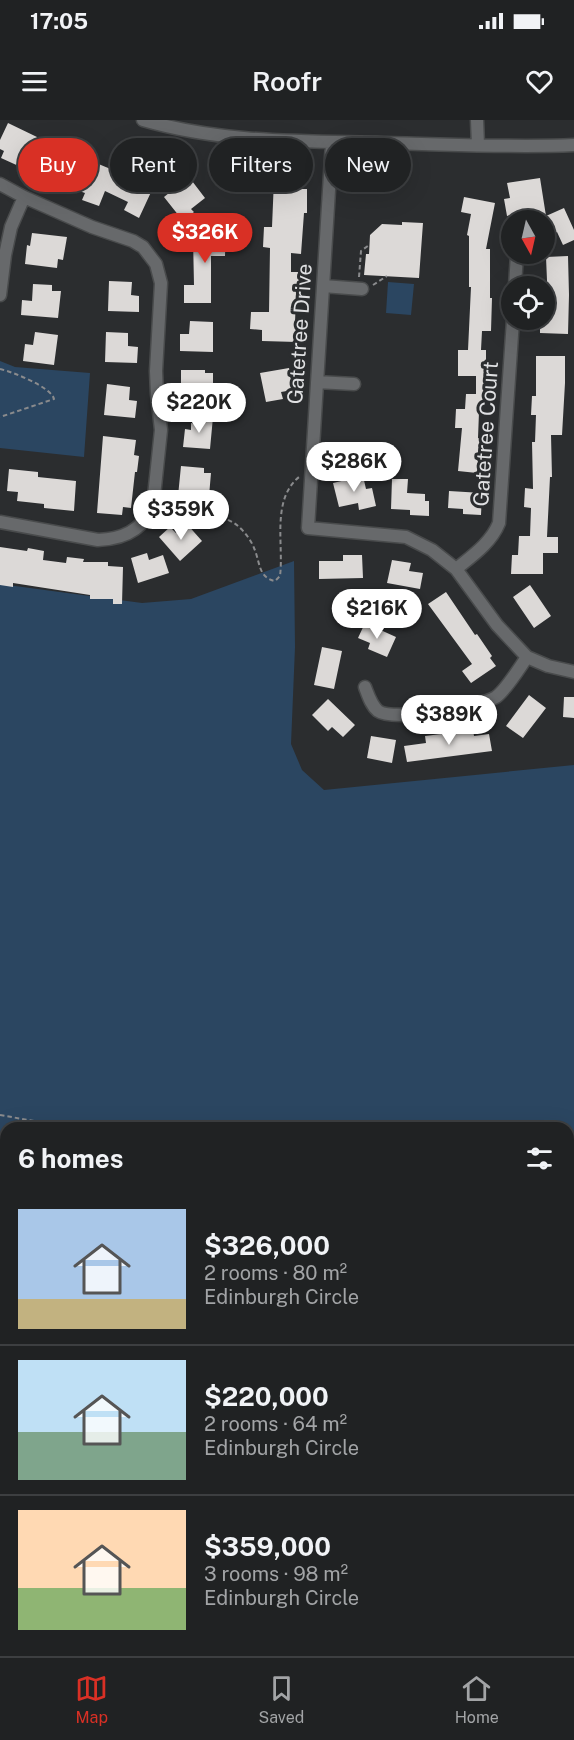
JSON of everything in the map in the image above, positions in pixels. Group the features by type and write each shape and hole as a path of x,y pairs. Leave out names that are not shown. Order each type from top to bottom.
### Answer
{"street":[{"path":"143,120 170,128 220,136 325,142"},
{"path":"477,120 478,145"},
{"path":"411,144 574,145"},
{"path":"0,184 92,227 133,241 143,247 156,264 161,283 156,371 160,430 152,504 147,517 135,530 112,540 98,540 0,522"},
{"name":"Gatetree Drive","path":"329,192 308,528 406,537 432,550 456,569"},
{"path":"0,296 11,226 24,197"},
{"path":"323,286 360,289"},
{"name":"Gatetree Court","path":"456,569 487,542 499,523 512,330"},
{"path":"316,382 354,384"},
{"path":"456,569 497,625 527,657 549,666 574,672"},
{"path":"365,687 370,700 379,712 396,716 473,706 498,696 527,657"}],"path":[{"path":"369,245 361,251 360,289 387,276"},
{"path":"0,369 51,392 54,399 0,417"},
{"path":"152,504 215,516 236,524 252,545 263,575 275,581 280,576 282,514 288,490 291,484 312,468"},
{"path":"0,1115 39,1122"}],"shaded area":[{"path":"388,282 414,284 411,315 386,313"},
{"path":"0,361 15,367 90,373 84,457 0,448"},
{"path":"294,561 295,647 291,744 302,770 324,790 574,765 574,1122 0,1122 0,584 142,603 191,599"}],"building":[{"path":"8,123 37,137 18,138 18,166 1,158 4,151 0,149 0,140"},
{"path":"98,164 110,169 110,192 151,192 139,218 124,210 128,202 105,191 99,206 82,200 85,193 82,192 98,192"},
{"path":"540,178 545,210 506,210 504,199 510,198 507,183"},
{"path":"197,188 205,198 191,209 194,212 183,221 164,197 170,192 197,192"},
{"path":"273,192 307,192 307,213 304,213 301,254 291,253 291,272 300,272 300,293 296,293 297,342 262,341 262,330 250,329 251,312 269,312 270,248 263,247 264,227 272,227"},
{"path":"464,197 495,203 486,249 490,249 491,331 482,331 481,350 486,350 486,381 484,381 483,412 479,412 478,438 480,438 477,473 458,471 462,428 455,428 456,409 465,409 466,394 476,394 476,376 458,376 458,350 468,350 471,287 469,287 469,236 467,235 471,214 461,212"},
{"path":"564,208 574,230 574,240 563,245 557,232 555,233 555,212"},
{"path":"402,222 423,223 419,278 364,275 366,254 369,254 370,235 382,224 402,225"},
{"path":"204,226 226,226 225,256 211,256 211,303 184,303 184,285 194,285 193,238 203,238"},
{"path":"32,233 67,237 63,260 58,259 57,268 25,264 27,245 30,246"},
{"path":"568,256 568,334 540,333 540,330 555,330 555,276 547,276 546,264 555,264 555,257"},
{"path":"109,281 132,282 131,295 139,296 139,312 108,311"},
{"path":"33,284 52,285 52,291 61,291 58,318 21,315 22,300 32,301"},
{"path":"190,321 213,322 213,352 180,351 180,334 189,334"},
{"path":"35,332 58,335 54,365 23,361 25,344 33,345"},
{"path":"106,332 128,333 128,346 138,347 137,363 105,362"},
{"path":"536,356 565,356 562,435 551,435 552,477 550,477 547,537 558,537 558,553 543,553 543,574 511,574 512,555 518,555 519,536 530,536 531,508 524,507 525,488 533,489 532,442 535,442 536,415 531,415 532,396 536,396"},
{"path":"289,368 293,390 281,392 283,399 266,402 260,373"},
{"path":"181,370 205,370 205,373 213,373 213,398 181,397"},
{"path":"107,384 130,387 129,400 137,401 135,418 104,415"},
{"path":"197,415 213,417 210,449 183,447 185,429 191,430 191,423 196,424"},
{"path":"103,436 136,440 134,455 139,456 131,508 123,507 122,515 97,513"},
{"path":"181,466 204,468 204,473 211,473 209,496 193,494 192,497 178,496"},
{"path":"9,469 38,472 38,477 76,481 74,511 44,508 44,504 17,501 18,492 7,491"},
{"path":"363,476 366,489 372,488 376,506 359,510 358,503 339,507 333,483"},
{"path":"392,479 408,479 407,493 425,494 425,501 429,501 429,516 410,515 410,510 391,509"},
{"path":"449,491 482,493 481,515 463,514 463,509 448,508"},
{"path":"186,523 202,541 180,561 159,537 170,527 176,533"},
{"path":"0,547 44,551 43,560 66,563 67,557 84,559 83,562 108,562 108,566 123,567 122,604 113,604 113,599 90,599 90,595 13,583 13,587 0,585"},
{"path":"147,553 149,560 163,555 169,573 138,583 131,558"},
{"path":"343,555 362,555 363,578 319,579 319,561 343,561"},
{"path":"392,560 411,563 409,571 423,573 420,589 387,583"},
{"path":"530,585 551,616 534,628 513,597"},
{"path":"446,592 492,656 490,658 496,666 471,683 462,671 472,664 428,604"},
{"path":"365,623 396,637 387,657 368,649 370,643 358,638"},
{"path":"322,647 342,651 334,689 314,685"},
{"path":"529,695 546,708 523,738 506,726"},
{"path":"564,697 574,697 574,718 563,717"},
{"path":"328,699 355,725 343,737 332,727 328,731 312,715"},
{"path":"473,730 474,736 489,734 492,751 407,762 404,746 426,743 425,736"},
{"path":"371,736 396,740 392,763 367,758"}]}
